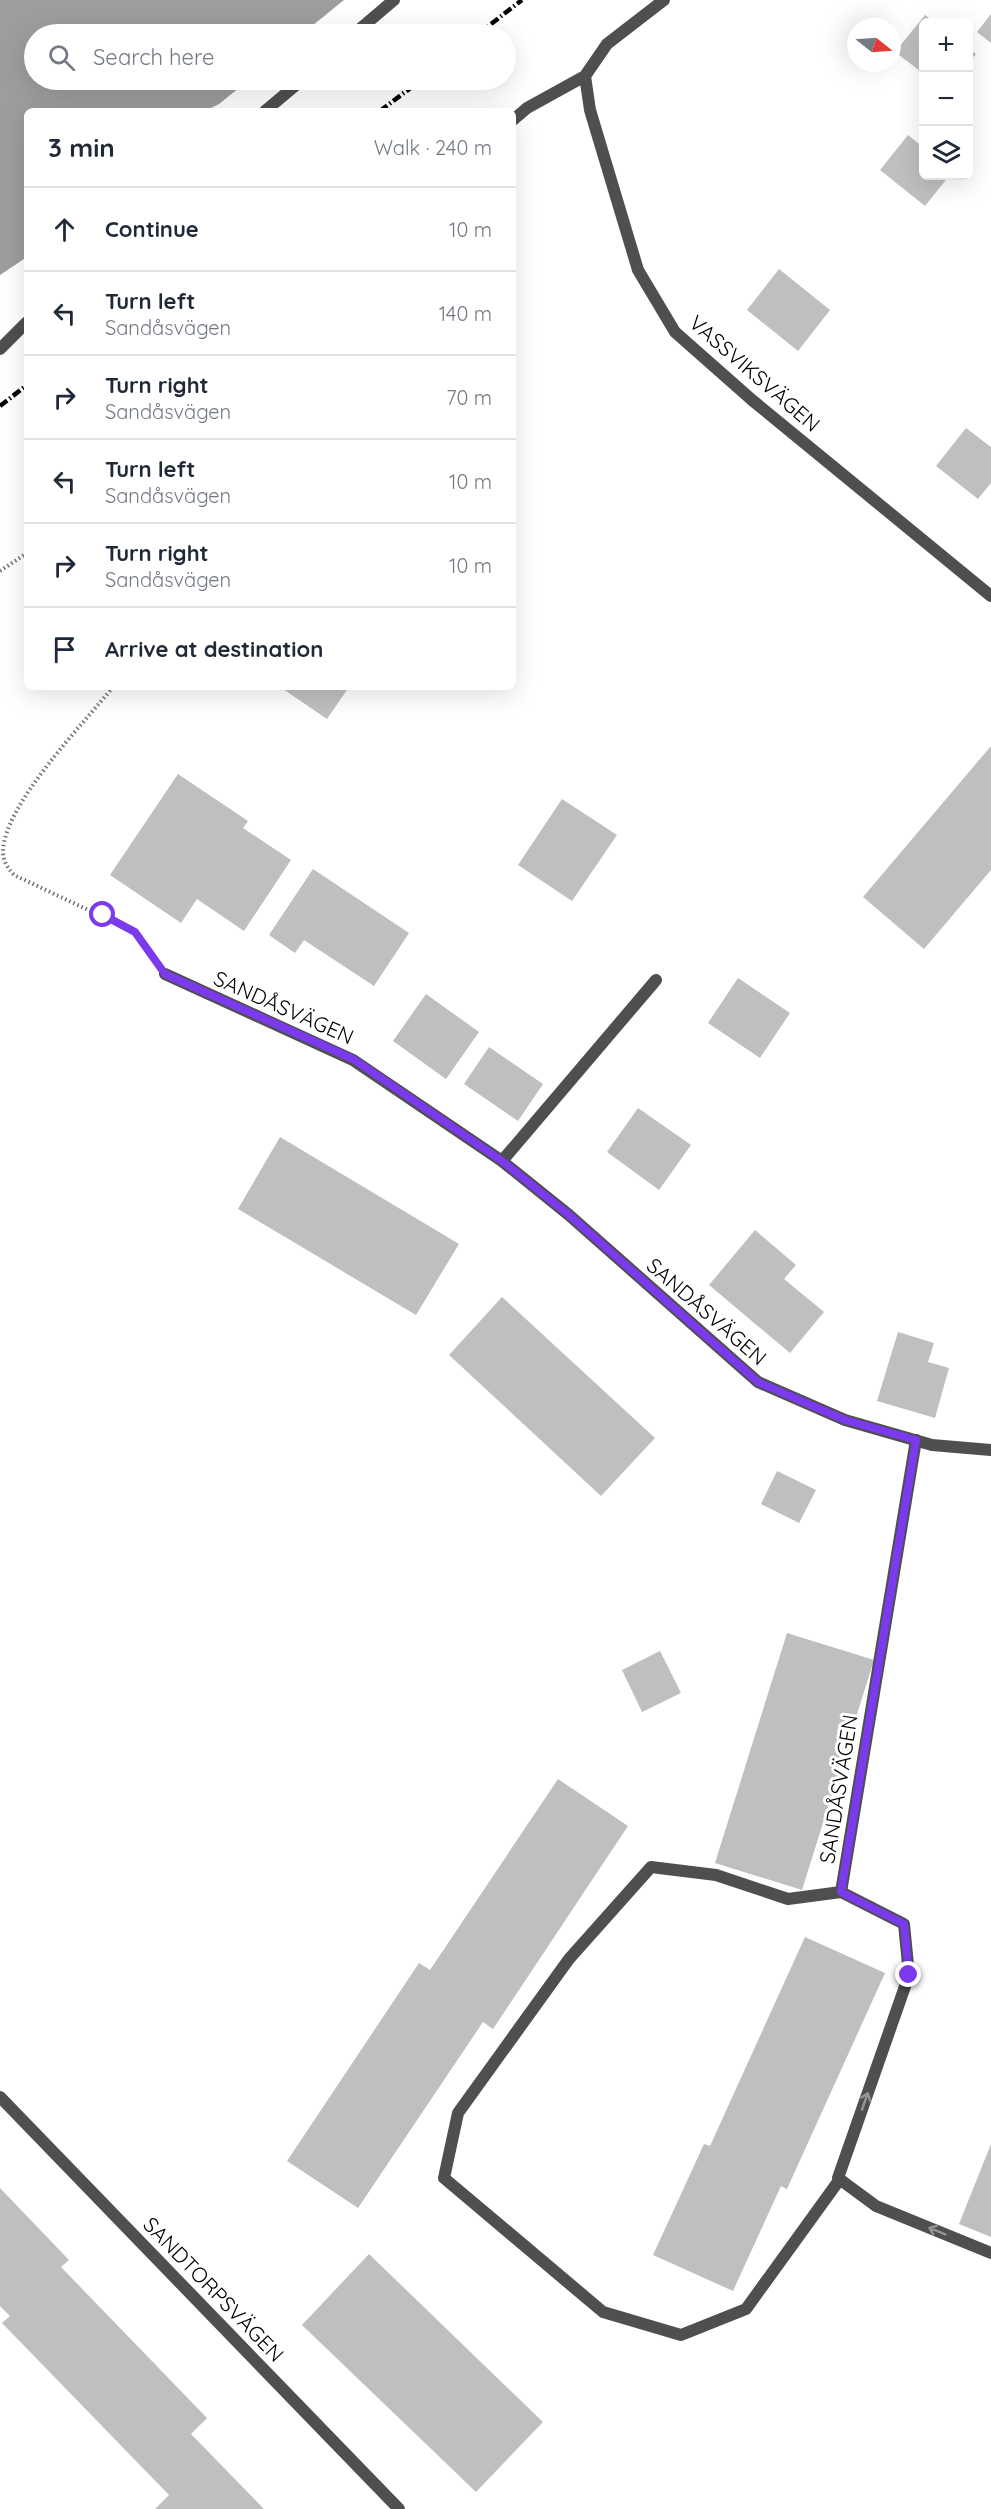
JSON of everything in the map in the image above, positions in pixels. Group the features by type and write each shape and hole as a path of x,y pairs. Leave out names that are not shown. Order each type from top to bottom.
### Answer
{"street":[{"path":"366,24 394,0"},
{"path":"516,117 526,108 585,76 607,44 664,0"},
{"name":"VASSVIKSVÄGEN","path":"585,76 590,110 638,270 675,332 761,407 991,596"},
{"path":"269,108 290,90"},
{"path":"0,349 24,325"},
{"name":"SANDÅSVÄGEN","path":"165,974 353,1059 502,1161 569,1215 758,1382 845,1420 932,1445 991,1450"},
{"path":"502,1161 656,980"},
{"name":"SANDÅSVÄGEN","path":"840,2180 838,2178 909,1975 904,1924 841,1892 916,1440"},
{"path":"841,1892 788,1899 716,1875 651,1867 569,1959 458,2113 444,2178 603,2312 681,2335 746,2309 840,2180 876,2206 991,2253"},
{"name":"SANDTORPSVÄGEN","path":"0,2097 399,2509"}],"path":[{"path":"0,571 24,555"},
{"path":"111,690 49,765 16,813 5,843 5,865 24,882 103,915 135,932 165,974"}],"shaded area":[{"path":"0,0 344,0 314,24 24,24 24,90 236,90 211,108 24,108 24,259 0,275"}],"building":[{"path":"991,14 991,43 977,32"},
{"path":"919,22 919,70 901,57 901,45"},
{"path":"908,135 919,144 919,180 946,180 925,206 880,170"},
{"path":"779,269 830,310 798,351 747,310"},
{"path":"966,428 991,447 991,483 978,499 936,466"},
{"path":"284,690 347,690 327,719"},
{"path":"991,746 991,870 924,949 863,897"},
{"path":"178,774 248,821 243,828 291,860 244,931 197,899 181,923 110,875"},
{"path":"562,799 617,835 572,901 518,865"},
{"path":"313,869 409,933 374,986 304,940 295,953 269,935"},
{"path":"738,978 790,1013 760,1058 708,1023"},
{"path":"426,994 479,1032 446,1079 393,1041"},
{"path":"489,1047 543,1084 518,1121 464,1084"},
{"path":"638,1108 691,1145 659,1190 607,1152"},
{"path":"280,1137 459,1244 416,1315 238,1209"},
{"path":"755,1230 796,1265 784,1279 824,1312 790,1353 709,1285"},
{"path":"502,1297 655,1438 601,1496 449,1355"},
{"path":"898,1332 934,1343 928,1362 949,1368 935,1418 877,1401"},
{"path":"777,1471 816,1490 799,1523 761,1504"},
{"path":"787,1633 874,1660 802,1890 715,1863"},
{"path":"660,1651 681,1693 642,1712 622,1670"},
{"path":"558,1779 628,1826 493,2029 483,2022 358,2208 287,2161 419,1963 430,1970"},
{"path":"805,1937 885,1973 787,2189 781,2186 733,2291 653,2255 704,2144 710,2146"},
{"path":"991,2144 991,2237 959,2224"},
{"path":"0,2188 69,2260 61,2267 207,2418 191,2434 264,2509 155,2509 169,2495 2,2323 10,2316 0,2306"},
{"path":"369,2254 543,2422 476,2492 302,2325"}],"railway":[{"path":"491,24 522,0"},
{"path":"384,108 408,90"},
{"path":"0,406 24,387"}],"route":[{"path":"103,915 135,932 165,974 353,1059 502,1161 569,1215 702,1335 758,1382 845,1420 916,1440 841,1892 904,1924 909,1975"}]}
